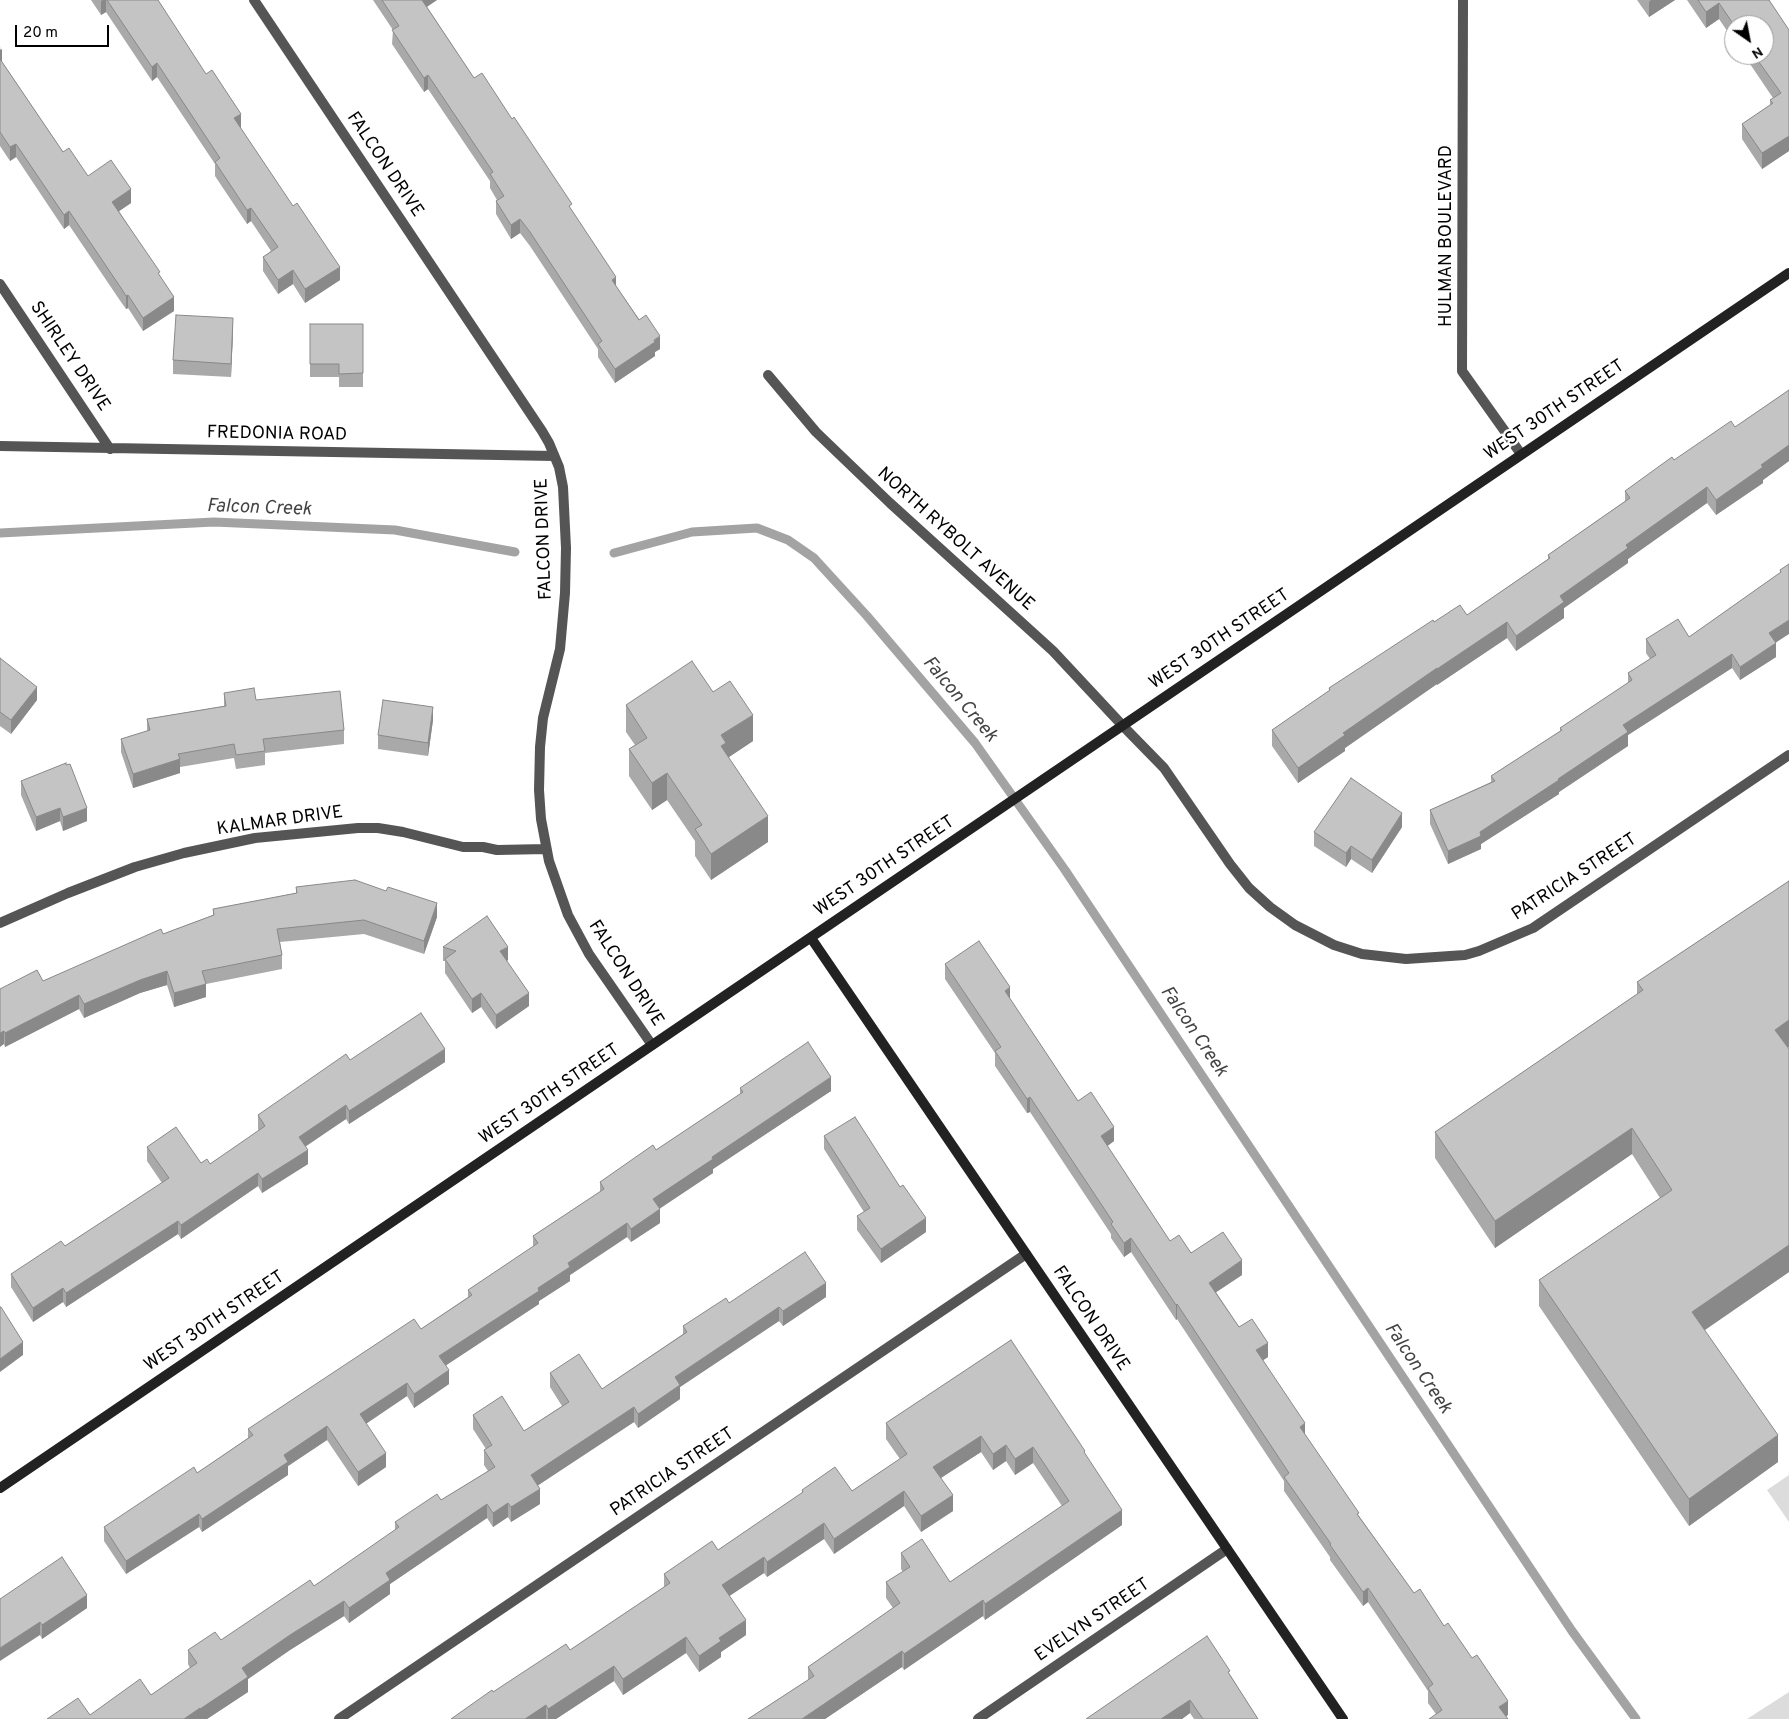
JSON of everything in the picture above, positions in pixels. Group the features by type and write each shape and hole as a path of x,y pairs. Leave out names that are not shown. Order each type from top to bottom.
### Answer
{"main road":[{"name":"WEST 30TH STREET","path":"0,1488 1789,273"},
{"name":"FALCON DRIVE","path":"811,938 1343,1719"}],"street":[{"name":"FALCON DRIVE","path":"254,0 542,431 554,456 563,486 566,548 565,593 560,649 543,718 540,747 539,790 546,849 568,915 580,940 596,966 652,1045"},
{"name":"HULMAN BOULEVARD","path":"1463,0 1462,371 1521,454"},
{"name":"SHIRLEY DRIVE","path":"0,284 110,449"},
{"name":"NORTH RYBOLT AVENUE","path":"768,375 823,438 890,504 1053,651 1123,726"},
{"name":"FREDONIA ROAD","path":"0,446 554,456"},
{"name":"PATRICIA STREET","path":"1123,726 1164,768 1230,864 1249,888 1270,908 1295,926 1334,944 1362,954 1406,960 1465,955 1534,928 1789,755"},
{"name":"KALMAR DRIVE","path":"0,923 44,903 135,868 184,853 255,838 358,828 378,828 403,832 463,847 483,847 497,850 546,849"},
{"name":"PATRICIA STREET","path":"339,1719 1026,1254"},
{"name":"EVELYN STREET","path":"978,1719 1227,1549"}],"shaded area":[{"path":"1789,1475 1789,1522 1767,1490"},
{"path":"1789,1692 1789,1719 1747,1719"}],"building":[{"path":"107,0 158,0 206,74 212,70 241,114 234,118 293,206 297,203 340,267 305,289 293,270 278,280 263,257 278,247 251,208 247,210 215,162 220,158 157,63 152,67"},
{"path":"382,0 422,0 474,78 482,73 572,204 569,206 616,277 612,280 639,320 646,315 660,336 654,340 655,342 615,369 598,344 602,341 530,232 520,219 511,225 496,201 504,196 490,174 493,172 428,75 424,78 392,30 399,26"},
{"path":"1698,0 1769,0 1789,30 1789,136 1762,153 1742,124 1773,103 1770,100 1781,93 1761,65 1774,65 1774,15 1727,15 1719,3 1706,12"},
{"path":"0,59 63,152 69,148 88,176 111,160 131,189 112,202 160,272 158,273 174,297 143,318 69,211 64,215 16,144 10,147 0,132"},
{"path":"176,315 233,318 231,364 173,360"},
{"path":"310,324 363,324 363,373 339,374 339,364 310,364"},
{"path":"1789,390 1789,445 1761,465 1763,467 1716,500 1707,487 1626,545 1628,548 1560,596 1564,602 1516,636 1507,622 1343,733 1345,735 1298,768 1272,730 1330,690 1329,688 1433,620 1434,622 1460,605 1467,615 1550,558 1548,555 1630,498 1625,491 1672,457 1674,460 1731,421 1735,427"},
{"path":"1789,564 1789,620 1769,633 1776,643 1740,667 1732,654 1623,725 1628,732 1480,832 1481,836 1448,851 1430,810 1495,781 1491,776 1562,730 1560,728 1632,680 1628,673 1656,655 1646,639 1678,619 1689,637 1781,572 1780,570"},
{"path":"0,658 37,687 11,720 0,712"},
{"path":"692,661 713,692 730,681 753,715 721,735 726,743 721,746 768,816 711,854 695,829 702,825 667,773 652,783 629,749 647,738 626,705"},
{"path":"254,688 256,700 340,691 344,730 263,739 265,751 236,755 234,744 178,754 180,759 133,774 121,739 150,730 147,719 226,706 224,693"},
{"path":"383,700 433,707 428,743 378,735"},
{"path":"66,763 66,765 70,764 87,808 63,817 60,808 36,817 21,781"},
{"path":"1351,778 1402,813 1372,860 1351,846 1346,853 1314,832"},
{"path":"355,880 386,891 388,887 437,903 424,941 364,920 277,929 282,955 202,971 206,984 174,993 167,971 140,980 84,1004 79,995 5,1033 4,1031 0,1033 0,989 37,970 43,981 161,929 163,934 214,915 213,909 297,893 296,887"},
{"path":"1789,881 1789,1020 1775,1030 1789,1049 1789,1245 1692,1312 1778,1435 1689,1499 1539,1280 1672,1190 1632,1128 1495,1221 1435,1132 1643,990 1637,982"},
{"path":"487,916 508,947 500,951 529,993 496,1015 481,993 472,999 445,959 456,951 443,947"},
{"path":"979,941 1010,987 1005,991 1078,1101 1091,1092 1114,1127 1101,1136 1170,1241 1179,1235 1191,1253 1223,1232 1242,1260 1209,1283 1239,1327 1252,1319 1268,1343 1256,1350 1305,1423 1300,1427 1359,1513 1357,1514 1414,1593 1420,1589 1444,1626 1448,1623 1472,1658 1477,1655 1508,1701 1499,1707 1508,1719 1429,1719 1442,1710 1428,1688 1433,1684 1368,1588 1363,1592 1284,1477 1289,1473 1177,1304 1131,1238 1124,1243 1111,1224 1113,1222 1030,1097 1027,1099 995,1051 1001,1047 945,964"},
{"path":"421,1013 445,1049 349,1111 346,1105 299,1137 308,1150 262,1179 258,1173 181,1225 178,1221 66,1293 63,1288 33,1308 11,1274 61,1241 65,1246 169,1178 147,1147 176,1127 201,1163 207,1159 210,1164 265,1126 258,1115 346,1054 350,1060"},
{"path":"808,1042 831,1077 653,1199 660,1209 631,1229 627,1223 568,1263 570,1267 538,1288 539,1291 439,1356 449,1370 414,1394 407,1383 360,1414 386,1453 358,1472 327,1426 284,1455 288,1462 202,1519 199,1514 126,1561 104,1527 194,1467 197,1473 253,1435 248,1429 414,1319 421,1329 472,1295 468,1290 538,1243 533,1236 604,1189 600,1182 653,1145 656,1150 743,1092 740,1088"},
{"path":"855,1117 900,1187 903,1185 926,1218 881,1249 857,1216 870,1208 824,1136"},
{"path":"805,1252 826,1283 783,1311 779,1307 675,1377 680,1385 638,1414 634,1407 531,1475 540,1489 511,1507 508,1503 493,1513 487,1504 386,1573 390,1580 349,1608 344,1601 290,1635 242,1668 248,1677 184,1719 47,1719 78,1698 90,1715 140,1679 151,1695 197,1663 188,1650 215,1632 221,1640 310,1580 314,1586 399,1527 395,1522 437,1494 441,1500 495,1467 484,1450 492,1445 473,1415 502,1396 524,1431 569,1402 550,1373 579,1354 602,1389 687,1332 683,1326 726,1298 729,1303"},
{"path":"0,1307 23,1342 0,1359"},
{"path":"1011,1340 1122,1510 985,1604 983,1600 904,1654 902,1651 802,1719 748,1719 814,1676 808,1667 900,1603 886,1582 910,1567 901,1553 922,1539 950,1582 1069,1501 1033,1447 1015,1459 1006,1445 993,1454 981,1436 933,1467 953,1495 921,1516 904,1491 834,1539 824,1523 767,1562 764,1557 722,1585 746,1620 719,1638 721,1641 699,1656 686,1637 623,1679 614,1666 548,1709 546,1705 525,1719 451,1719 492,1690 493,1692 566,1644 570,1650 670,1583 664,1574 712,1541 718,1550 803,1492 802,1490 835,1467 852,1491 907,1454 886,1423"},
{"path":"62,1557 87,1595 42,1625 40,1622 0,1648 0,1599"},
{"path":"1207,1636 1258,1719 1203,1719 1190,1700 1161,1719 1086,1719"}],"waterway":[{"name":"Falcon Creek","path":"0,533 214,522 395,530 515,552"},
{"name":"Falcon Creek","path":"614,553 692,532 757,528 788,540 814,558 867,616 975,743 1065,870 1572,1631 1636,1719"}]}
